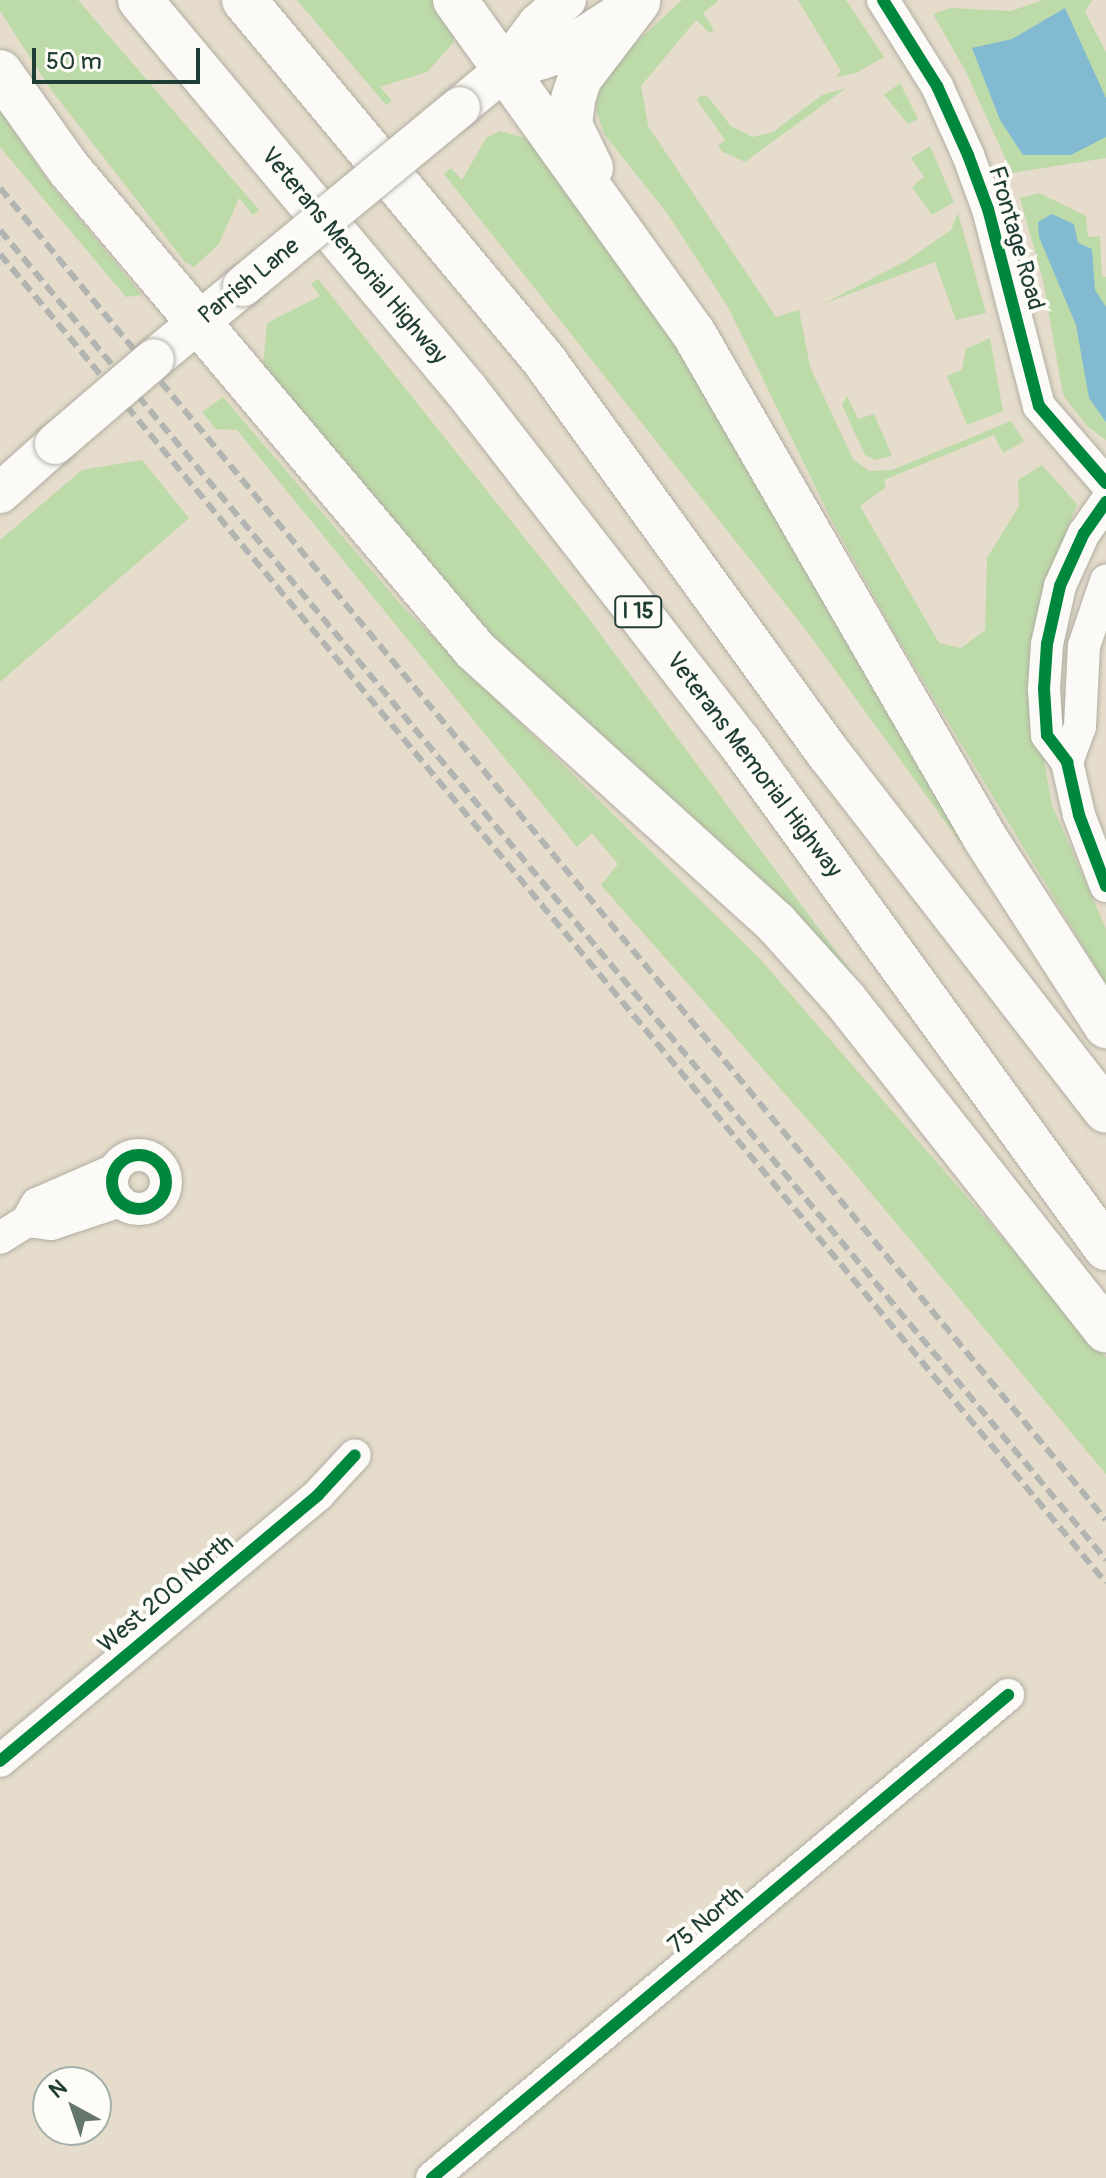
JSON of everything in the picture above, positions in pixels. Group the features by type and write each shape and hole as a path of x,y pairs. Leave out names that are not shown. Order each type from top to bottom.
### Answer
{"highway":[{"name":"Veterans Memorial Highway","path":"140,0 466,390 740,743 1106,1248"},
{"path":"244,0 546,363 830,755 1106,1111"},
{"path":"455,0 502,72 693,332 985,838 1106,1026"},
{"path":"639,1 580,78 570,125 588,165 670,266 725,349 740,412"},
{"path":"0,72 69,169 475,650 776,923 845,1000 1106,1330"}],"main road":[{"name":"Parrish Lane","path":"0,493 154,359 502,72 538,24 566,0"},
{"name":"Parrish Lane","path":"502,72 557,54 639,1"}],"street":[{"name":"Frontage Road","path":"883,0 937,86 973,168 1039,406 1106,483"},
{"path":"1106,502 1071,557 1047,644 1047,735 1067,762 1079,815 1106,886"},
{"path":"1067,762 1080,727 1084,646 1106,581"},
{"path":"0,1238 27,1221 51,1224 117,1186"},
{"name":"West 200 North","path":"0,1761 318,1495 355,1455"},
{"name":"75 North","path":"432,2178 1008,1695"}],"green space":[{"path":"0,0 78,0 259,210 253,215 239,198 219,244 194,267 185,262 52,91 0,11"},
{"path":"297,0 435,0 453,34 453,43 427,72 380,87 392,101 386,105"},
{"path":"682,0 719,0 703,13 714,30 710,33 696,20 641,86 648,126 776,317 799,310 810,367 853,459 869,471 892,470 1011,421 1024,441 1003,453 994,435 884,480 886,487 860,506 939,643 961,648 985,630 987,558 1019,506 1018,480 1042,465 1077,504 1041,600 1033,700 1052,805 1106,929 1106,984 892,629 832,521 728,307 667,213 604,134 596,109 599,86 627,51"},
{"path":"798,0 846,0 884,57 856,73 836,77 841,71"},
{"path":"1043,0 1092,0 1085,12 1106,52 1106,158 1012,173 966,72 933,14 950,8 1011,11"},
{"path":"900,83 918,119 908,124 884,95"},
{"path":"846,88 745,162 723,152 718,146 725,140 697,100 701,95 708,97 731,126 753,137 773,132 822,95"},
{"path":"0,111 52,186 142,295 126,297 0,147"},
{"path":"500,131 529,139 629,264 1024,930 806,630 444,174 451,168 462,180 486,138"},
{"path":"930,146 954,202 932,215 912,187 924,177 911,158"},
{"path":"1039,193 1086,216 1088,237 1100,236 1102,277 1106,277 1106,440 1087,426 1063,395 1043,280 1020,198"},
{"path":"958,213 986,313 956,320 935,262 823,304 906,261 951,230"},
{"path":"318,279 583,611 947,1101 751,873 496,643 263,367 267,323 320,296 311,284"},
{"path":"990,338 1003,411 967,425 947,376 962,370 966,349"},
{"path":"847,396 858,419 874,414 892,456 876,460 865,455 842,405"},
{"path":"223,397 402,606 760,959 1106,1357 1106,1474 845,1162 601,885 618,864 592,833 577,847 237,430 216,429 202,412"},
{"path":"142,460 189,518 0,682 0,540 82,470"}],"water":[{"path":"1065,8 1106,98 1106,137 1071,155 1023,155 1000,120 972,48 1012,39"},
{"path":"1052,214 1074,224 1078,243 1092,249 1095,290 1106,307 1106,422 1089,398 1076,325 1039,237 1038,222"}],"railway":[{"path":"0,188 1106,1520"},
{"path":"0,230 1106,1560"},
{"path":"0,254 1106,1583"}],"cycle path":[{"path":"883,0 937,86 968,155 988,209 1039,406 1106,483"},
{"path":"1106,502 1084,533 1060,586 1047,644 1044,689 1047,735 1067,762 1079,815 1106,886"},
{"path":"139,1155 158,1163 166,1182 158,1201 139,1209 120,1201 112,1182 120,1163 139,1155"},
{"path":"0,1761 318,1495 355,1455"},
{"path":"432,2178 1008,1695"}]}
